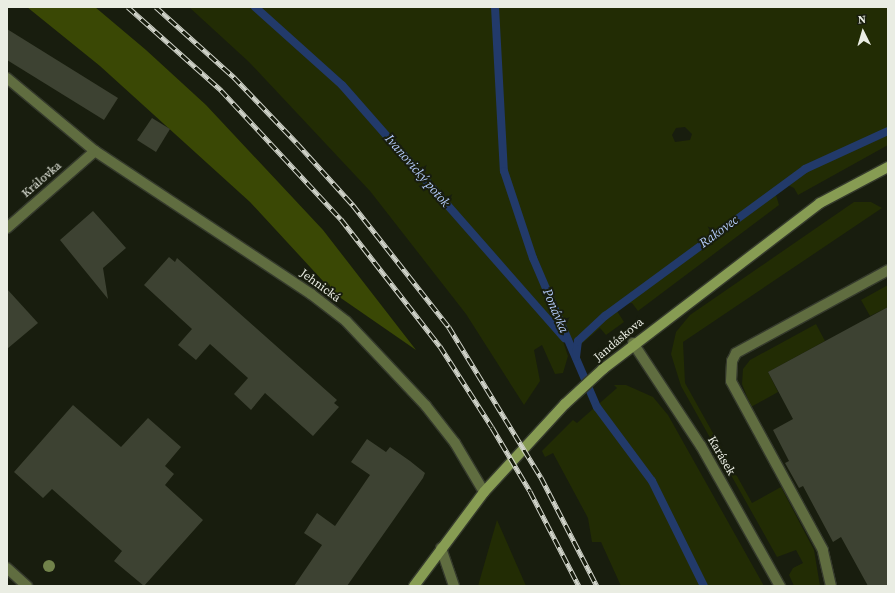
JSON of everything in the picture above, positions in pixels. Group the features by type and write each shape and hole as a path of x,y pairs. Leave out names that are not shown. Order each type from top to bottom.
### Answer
{"street":[{"name":"Jehnická","path":"7,78 95,151 311,294 346,321 426,406 455,443 484,492"},
{"name":"Královka","path":"7,228 95,151"},
{"name":"Jandáskova","path":"414,586 484,492 571,398 603,369 633,343 820,203 887,169"},
{"path":"831,586 823,550 731,381 731,366 736,352 888,270"},
{"name":"Karásek","path":"633,343 701,446 780,586"},
{"path":"441,548 454,586"},
{"path":"7,568 27,586"}],"green space":[{"path":"27,7 95,7 146,50 206,105 323,230 416,350 335,294 250,202 100,66"},
{"path":"189,7 888,7 888,145 798,195 794,188 781,182 774,188 779,205 638,311 632,303 623,304 617,311 624,322 606,335 600,328 578,347 568,333 563,341 568,356 563,373 555,374 542,345 534,350 540,381 524,405 466,314 370,191 249,62","holes":["685,127 692,134 690,140 675,142 672,135 676,128"]},
{"path":"854,202 871,202 882,208 683,342 685,383 752,503 781,487 814,550 820,586 794,586 789,575 793,568 803,563 796,550 777,557 681,386 671,354 676,332 690,315"},
{"path":"888,285 888,307 870,316 861,300"},
{"path":"816,324 825,341 768,372 778,392 751,407 742,384 743,369 750,360"},
{"path":"614,385 626,385 653,397 668,415 764,586 621,586 601,542 592,542 588,518 553,453 545,457 542,451 573,420 577,423 617,388"},
{"path":"497,520 526,586 478,586"}],"building":[{"path":"7,29 118,98 104,120 7,60"},
{"path":"152,118 170,129 156,152 137,140"},
{"path":"93,211 126,248 103,268 108,299 60,240"},
{"path":"169,257 175,262 177,258 337,400 334,403 339,407 313,436 265,393 251,410 234,394 248,378 210,344 196,360 178,345 192,329 144,285"},
{"path":"7,289 38,323 7,349"},
{"path":"888,307 888,586 868,586 841,537 833,542 803,486 799,488 785,463 789,461 773,430 793,419 768,372"},
{"path":"73,405 121,447 148,418 181,447 165,466 174,474 165,485 203,520 144,586 114,561 122,551 52,489 43,498 14,472"},
{"path":"367,439 386,452 390,447 425,473 423,478 347,586 294,586 322,545 304,533 317,513 335,526 370,475 351,462"}],"waterway":[{"name":"Ivanovický potok","path":"255,7 342,85 564,338"},
{"name":"Ponávka","path":"495,7 504,171 533,258 597,407 652,481 704,586"},
{"name":"Rakovec","path":"576,357 578,341 605,316 805,169 888,131"}],"railway":[{"path":"128,7 221,90 341,219 440,346 492,427 530,491 579,586"},
{"path":"156,7 234,77 297,143 353,205 449,327 541,477 597,586"}]}
